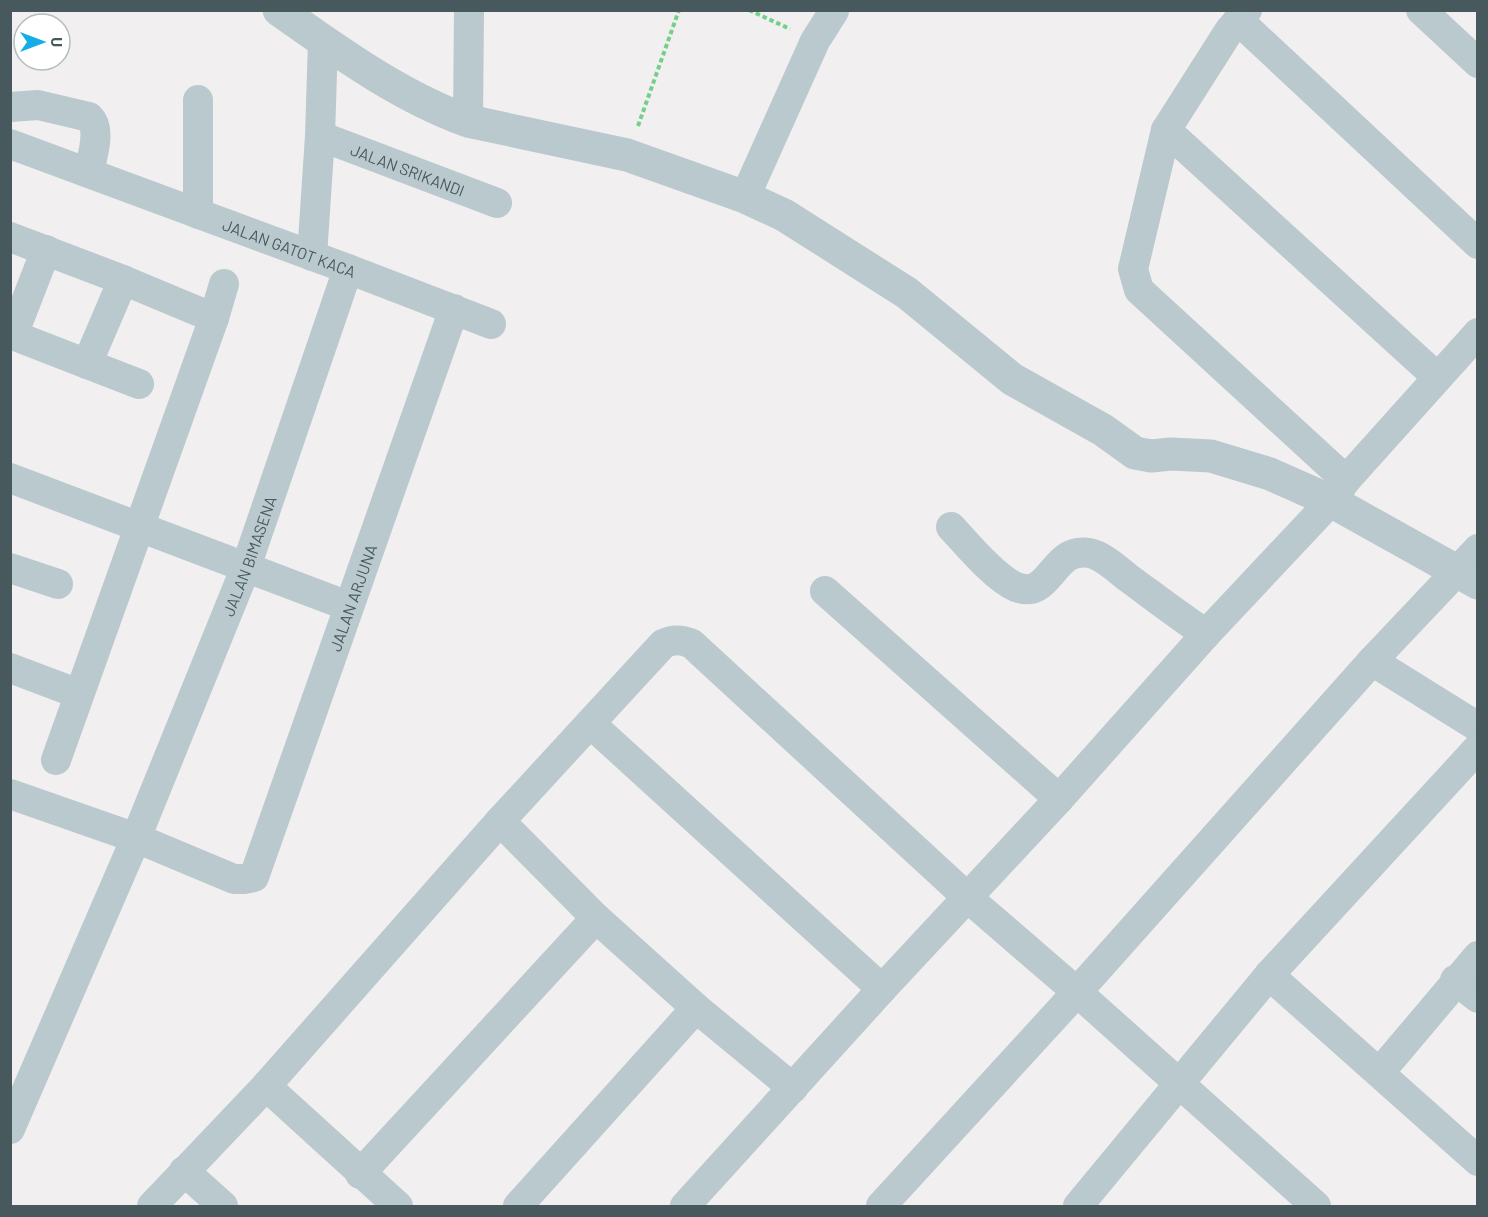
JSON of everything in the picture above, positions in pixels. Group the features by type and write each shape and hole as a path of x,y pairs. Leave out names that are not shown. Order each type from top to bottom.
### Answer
{"street":[{"path":"279,10 393,86 447,114 468,121 627,155 745,197 784,215 906,293 1012,379 1102,430 1135,453 1151,456 1171,454 1211,456 1270,474 1338,490"},
{"path":"468,121 469,10"},
{"path":"1421,10 1478,63"},
{"path":"745,197 815,41 834,11"},
{"path":"881,1206 1077,992 1372,661 1471,568 1338,490 1139,290 1134,275 1133,261 1166,130 1242,15 1478,244"},
{"path":"312,256 320,136 323,41"},
{"path":"198,100 198,214"},
{"path":"10,107 38,105 89,117 96,129 90,173"},
{"path":"1166,130 1437,377"},
{"name":"JALAN SRIKANDI","path":"320,136 497,203"},
{"name":"JALAN GATOT KACA","path":"10,144 491,324"},
{"path":"10,237 214,318"},
{"path":"46,250 12,335 139,384"},
{"name":"JALAN BIMASENA","path":"10,1129 136,838 246,567 348,269"},
{"path":"87,364 123,280"},
{"path":"56,760 214,318 224,284"},
{"name":"JALAN ARJUNA","path":"136,838 234,879 254,877 454,309"},
{"path":"685,1206 1059,799 1478,333"},
{"path":"10,478 348,606"},
{"path":"951,527 988,566 1011,584 1024,589 1040,586 1066,556 1074,553 1090,553 1112,566 1206,634"},
{"path":"10,568 58,584"},
{"path":"825,591 1059,799"},
{"path":"152,1206 266,1086 500,821 663,644 671,640 683,640 692,644 968,898 1077,992 1316,1206"},
{"path":"1372,661 1478,727"},
{"path":"10,668 79,694"},
{"path":"591,724 882,989"},
{"path":"1082,1205 1164,1101 1269,975 1478,748"},
{"path":"10,794 136,838"},
{"path":"500,821 596,918 696,1008 794,1088"},
{"path":"360,1174 596,918"},
{"path":"1380,1072 1466,989 1478,956"},
{"path":"1269,975 1478,1161"},
{"path":"518,1206 696,1008"},
{"path":"266,1086 360,1174 398,1206"},
{"path":"184,1172 223,1206"}],"path":[{"path":"627,155 679,10"},
{"path":"749,10 815,41"}]}
